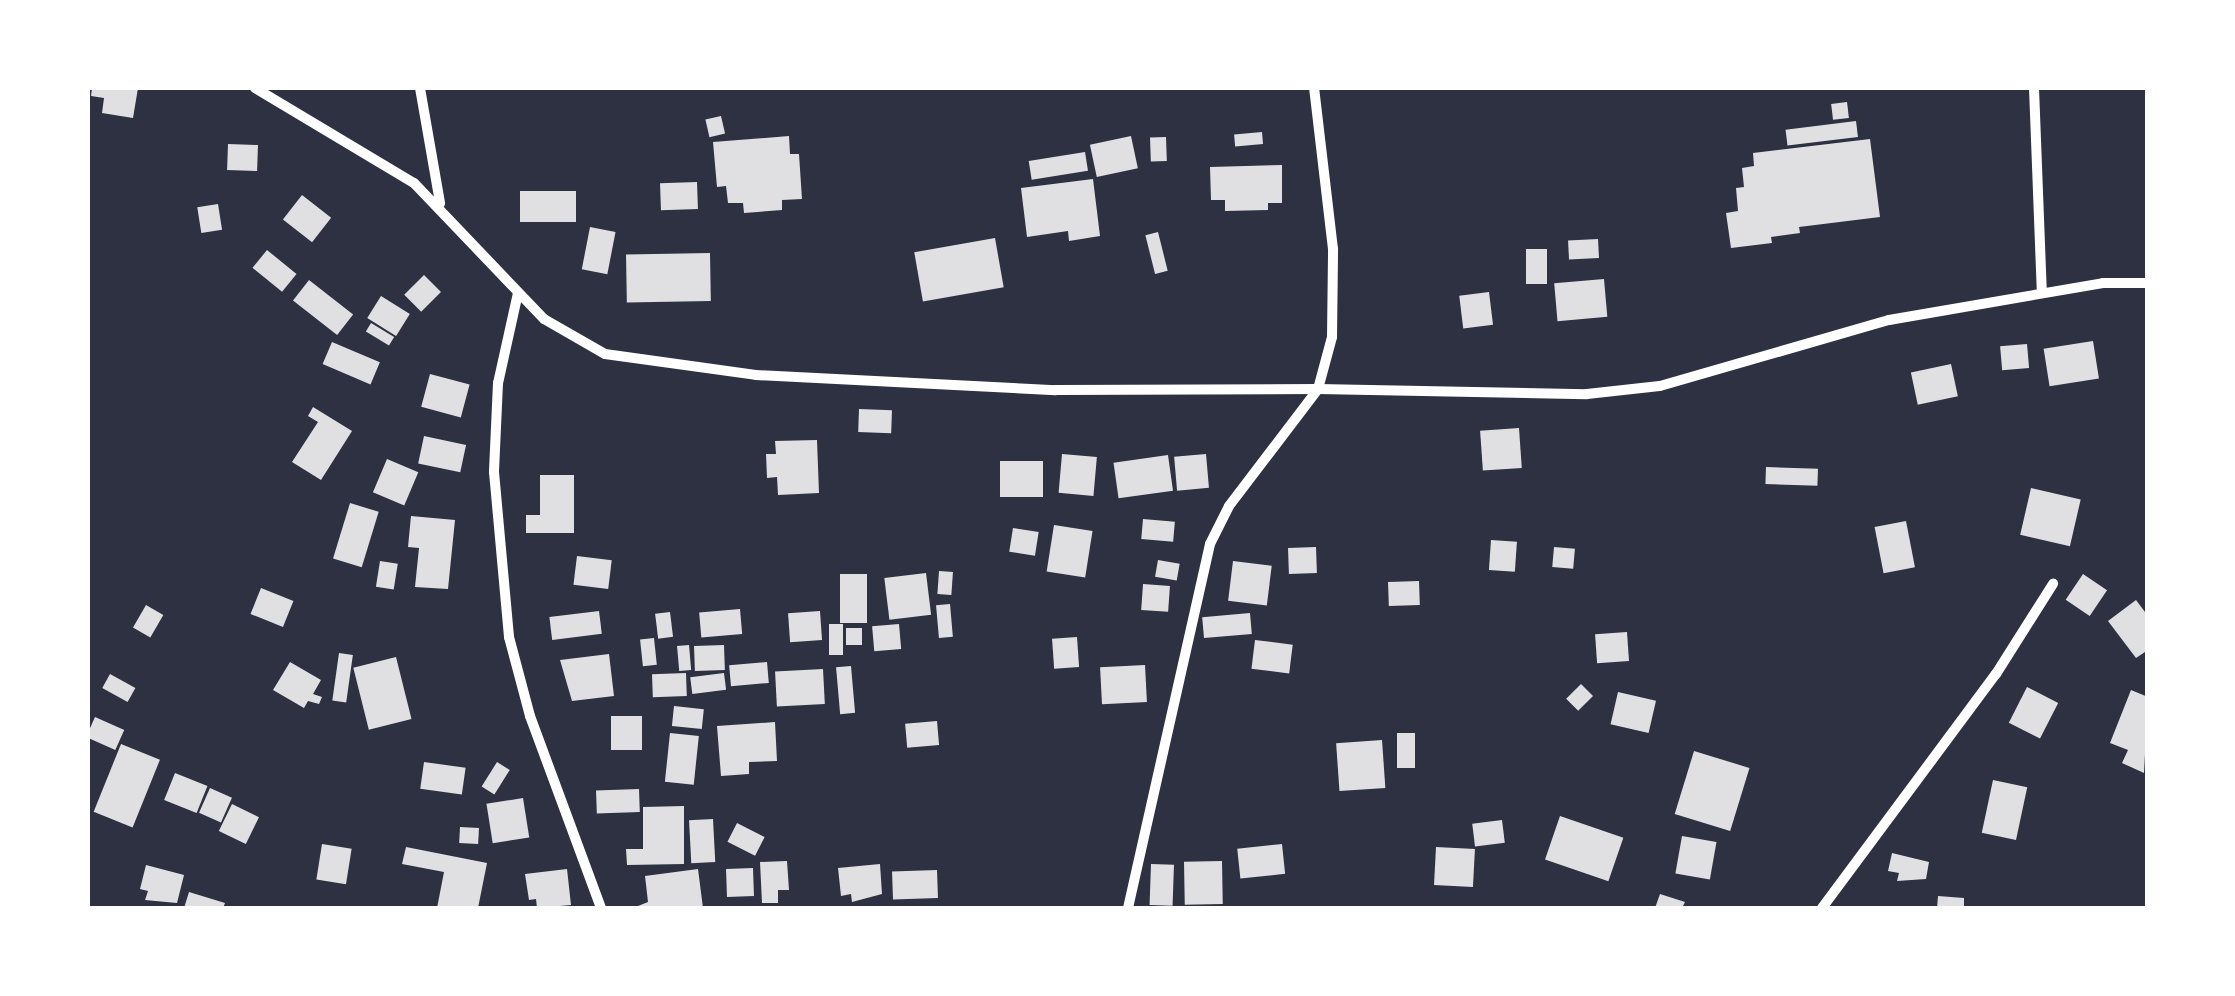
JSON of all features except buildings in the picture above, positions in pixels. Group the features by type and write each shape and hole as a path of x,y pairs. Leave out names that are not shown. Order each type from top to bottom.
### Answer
{"street":[{"path":"255,88 440,204 544,319 605,354 666,367 1056,390 1588,394 1660,386 1889,320 2042,292 2148,284"},
{"path":"420,88 440,204"},
{"path":"1128,908 1210,544 1230,506 1318,389 1332,337 1333,249 1314,88"},
{"path":"2034,88 2042,292"},
{"path":"518,293 498,383 494,472 509,637 530,716 601,908"},
{"path":"1822,908 1986,688 2053,584"}]}
